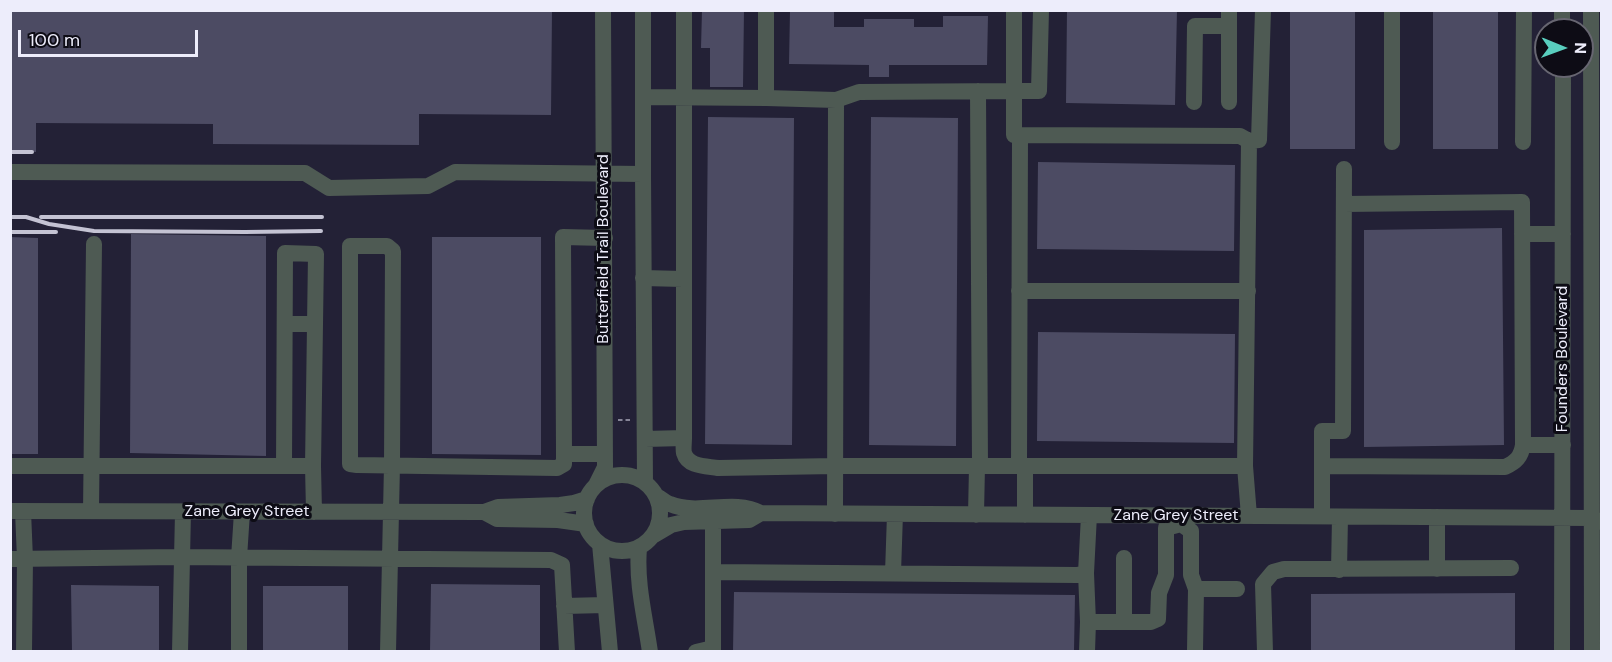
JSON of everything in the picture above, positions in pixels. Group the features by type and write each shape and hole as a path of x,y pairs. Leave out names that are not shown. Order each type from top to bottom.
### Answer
{"street":[{"name":"Butterfield Trail Boulevard","path":"592,492 605,467 603,10"},
{"path":"643,10 645,482"},
{"path":"684,10 684,453 689,462 718,468 1245,466"},
{"path":"766,10 766,98"},
{"path":"1014,10 1014,135 1240,136 1249,141 1259,140 1263,10"},
{"path":"643,97 836,100 859,92 1040,91 1041,10"},
{"path":"1392,10 1392,142"},
{"path":"1523,142 1524,10"},
{"name":"Founders Boulevard","path":"1591,10 1596,178 1597,398 1592,651"},
{"path":"1194,102 1195,26 1229,18 1228,102"},
{"name":"Founders Boulevard","path":"1562,651 1563,78"},
{"path":"976,514 979,466 978,91"},
{"path":"835,514 836,100"},
{"path":"1020,135 1019,291 1025,515"},
{"path":"1249,141 1245,466 1249,516"},
{"path":"1322,516 1322,431 1343,431 1344,169"},
{"path":"10,172 305,173 329,188 428,186 455,172 643,174"},
{"path":"1563,178 1596,178"},
{"path":"1323,466 1505,467 1521,454 1523,445 1522,202 1344,204"},
{"path":"1522,234 1563,234"},
{"path":"388,651 392,512 392,465 393,251 387,246 350,246 350,464 357,465 392,465 557,468 564,464 563,237 604,238"},
{"path":"91,511 98,466 94,244"},
{"path":"284,466 285,253 316,254 314,512"},
{"path":"643,278 684,279"},
{"path":"1019,291 1248,291"},
{"path":"285,324 315,324"},
{"path":"1563,397 1597,398"},
{"path":"645,439 684,438"},
{"path":"1523,445 1563,445"},
{"path":"564,454 605,454"},
{"path":"10,466 313,466"},
{"path":"629,475 645,482 658,497 661,516 654,535 639,548 619,552 600,544 586,524 584,512 592,492 611,476 629,475"},
{"name":"Zane Grey Street","path":"17,511 484,512 498,507 574,503 592,492"},
{"name":"Zane Grey Street","path":"658,497 671,505 684,507 730,506 750,508 762,513 1089,515 1181,520 1249,516 1322,516 1596,520"},
{"path":"17,511 24,651"},
{"path":"180,651 183,512"},
{"path":"239,651 239,558 242,512"},
{"name":"Zane Grey Street","path":"484,512 497,519 558,520 586,524"},
{"name":"Zane Grey Street","path":"654,535 671,525 687,521 749,520 762,513"},
{"path":"893,573 895,514"},
{"path":"1087,651 1086,573 1089,515"},
{"path":"1339,570 1340,517"},
{"path":"1437,517 1437,569"},
{"path":"1088,622 1151,622 1158,619 1159,593 1166,575 1166,528 1181,520 1191,531 1195,651"},
{"path":"696,651 713,650 713,521"},
{"path":"600,544 610,651"},
{"path":"639,548 637,568 639,589 650,651"},
{"path":"18,559 182,557 551,560 562,565 567,651"},
{"path":"1124,558 1124,622"},
{"path":"1265,651 1263,584 1273,572 1284,569 1511,568"},
{"path":"713,572 1077,575 1086,573"},
{"path":"1166,575 1237,589"},
{"path":"564,606 605,604"}],"path":[{"path":"611,420 636,420"}],"building":[{"path":"10,10 552,10 551,115 419,114 419,145 213,144 213,124 36,123 36,152 10,151"},
{"path":"702,10 744,10 743,87 710,87 710,48 701,48"},
{"path":"790,10 834,10 834,27 864,27 864,19 914,19 914,27 943,27 943,16 988,16 987,65 889,65 889,77 869,77 869,65 789,64"},
{"path":"1067,10 1177,10 1175,105 1066,103"},
{"path":"1290,10 1355,10 1355,149 1290,149"},
{"path":"1433,10 1498,10 1498,149 1433,149"},
{"path":"708,117 794,118 792,445 705,444"},
{"path":"871,117 958,118 956,446 869,445"},
{"path":"1038,162 1235,165 1234,251 1037,249"},
{"path":"1502,228 1504,445 1364,447 1364,230"},
{"path":"131,234 266,236 266,456 130,453"},
{"path":"10,237 38,238 38,454 10,454"},
{"path":"432,237 541,237 541,455 432,454"},
{"path":"1038,332 1235,334 1234,443 1037,441"},
{"path":"431,584 540,585 540,651 430,651"},
{"path":"71,585 159,586 159,651 72,651"},
{"path":"263,586 348,586 348,651 263,651"},
{"path":"734,592 1075,595 1074,651 733,651"},
{"path":"1515,593 1515,651 1311,651 1311,594"}],"railway":[{"path":"10,152 32,152"},
{"path":"10,217 26,217 49,224 94,231 321,231"},
{"path":"41,217 322,217"},
{"path":"10,232 56,232"}]}
